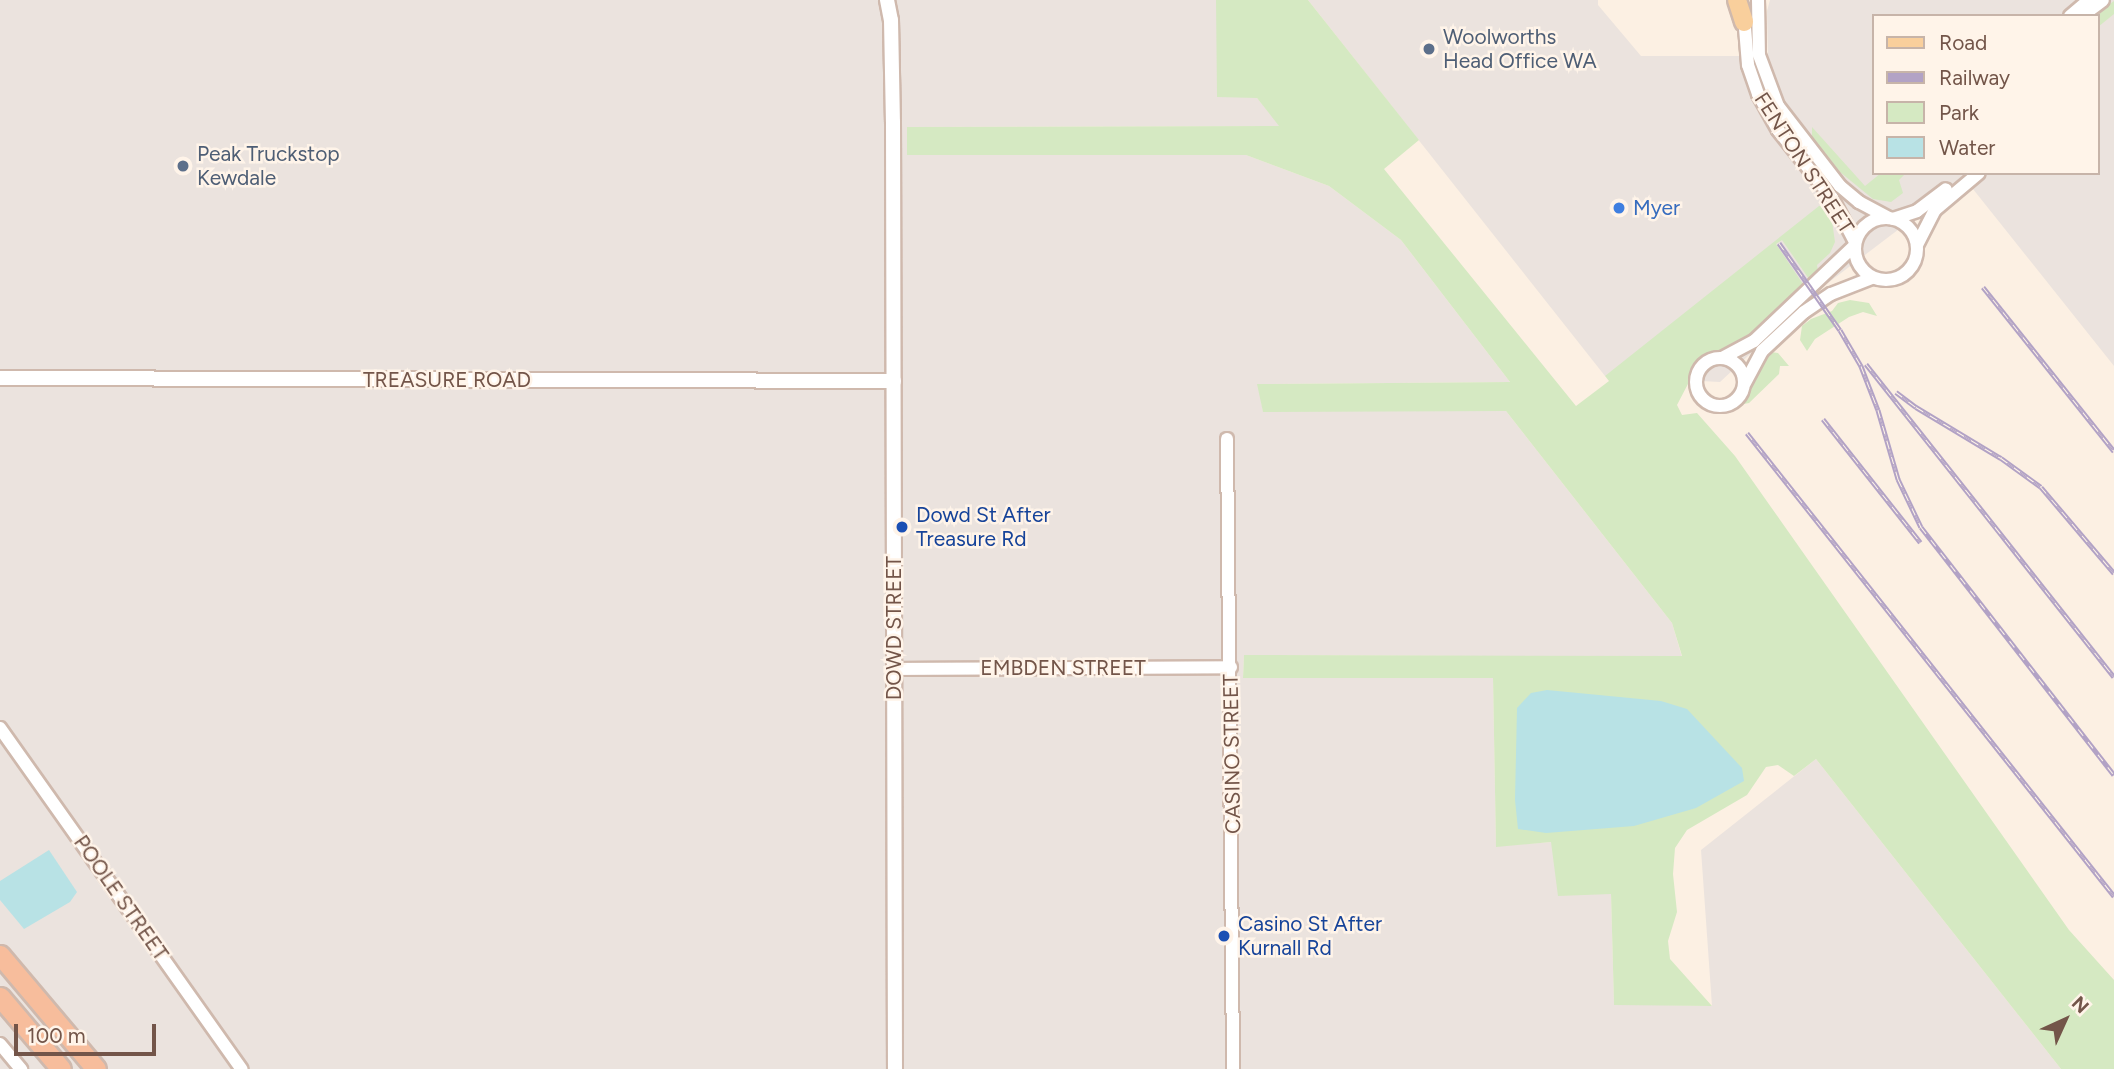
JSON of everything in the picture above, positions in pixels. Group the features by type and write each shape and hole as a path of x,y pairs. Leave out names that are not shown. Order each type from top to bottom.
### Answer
{"highway":[{"path":"0,955 96,1069"},
{"path":"0,997 61,1069"}],"main road":[{"path":"1737,0 1744,22"}],"street":[{"name":"DOWD STREET","path":"887,0 891,20 894,382 895,1069"},
{"name":"DOWD STREET","path":"891,20 896,0"},
{"name":"FENTON STREET","path":"1744,0 1749,70 1765,108 1786,141 1832,198 1855,244"},
{"name":"FENTON STREET","path":"1758,0 1759,55 1778,106 1840,186 1859,202 1890,218"},
{"path":"2072,14 2089,0"},
{"path":"2085,14 2103,0"},
{"path":"1963,175 1917,211 1871,222 1858,234 1855,244 1858,265 1872,278 1886,281 1905,275 1912,267 1917,246 1935,210 1977,175"},
{"path":"1890,218 1909,228 1917,246"},
{"path":"1855,244 1754,341 1723,358 1708,361 1698,371 1696,386 1702,399 1714,406 1727,406 1738,398 1762,351 1804,312 1831,294 1872,278"},
{"path":"1723,358 1736,363 1745,383"},
{"name":"TREASURE ROAD","path":"0,379 894,382"},
{"name":"CASINO STREET","path":"1227,439 1233,1069"},
{"name":"EMBDEN STREET","path":"894,669 1231,667"},
{"name":"POOLE STREET","path":"0,728 241,1069"},
{"path":"0,1044 21,1069"}],"shaded area":[{"path":"0,0 1216,0 1257,98 1280,126 907,127 907,155 1246,155 1329,186 1401,240 1510,382 1258,384 1263,411 1506,411 1672,623 1682,657 1244,655 1243,678 1493,678 1496,846 1552,842 1611,893 1614,1004 1712,1006 1701,850 1816,759 2061,1069 0,1069"},
{"path":"1308,0 1598,0 1598,5 1641,56 1768,56 1767,11 1770,0 2114,0 2114,366 1965,179 1820,289 1720,382 1605,376"}],"green space":[{"path":"1216,0 1308,0 1419,140 1384,169 1576,406 1609,381 1605,376 1819,206 1829,206 1835,216 1832,221 1835,242 1830,253 1817,265 1818,271 1809,279 1782,240 1776,244 1803,284 1755,335 1701,359 1677,405 1682,415 1697,413 1735,456 2069,930 2114,980 2114,1069 2061,1069 1816,759 1794,776 1778,765 1766,767 1747,795 1687,830 1675,848 1673,874 1677,912 1668,941 1670,959 1712,1006 1614,1005 1611,894 1558,896 1551,842 1496,847 1493,678 1243,678 1244,655 1682,656 1672,623 1506,411 1263,412 1257,384 1510,382 1401,240 1329,186 1246,155 907,155 907,127 1279,126 1257,98 1217,97"},
{"path":"2114,1 2114,14 2100,25 2100,14 2095,14"},
{"path":"1812,127 1865,186 1879,175 1904,175 1899,180 1903,193 1891,202 1873,199 1840,172 1812,137"},
{"path":"1850,300 1869,303 1877,316 1863,312 1849,317 1815,339 1807,351 1800,340 1802,326 1811,319 1832,311 1838,303"},
{"path":"1771,352 1778,353 1789,366 1780,366 1779,374 1749,403 1744,404 1743,396 1764,356"}],"water":[{"path":"1547,690 1661,701 1687,709 1742,768 1744,781 1696,808 1634,826 1546,833 1518,829 1515,800 1517,708 1531,693"},
{"path":"49,850 77,892 70,902 24,929 0,900 0,881"}],"railway":[{"path":"1779,243 1840,330 1861,366 1878,410 1898,479 1921,527 2114,775"},
{"path":"1983,287 2114,451"},
{"path":"1866,364 2114,677"},
{"path":"1896,392 2001,458 2041,487 2114,573"},
{"path":"1823,419 1920,542"},
{"path":"1747,433 2114,896"}],"place":[{"name":"Woolworths Head Office WA","path":"1429,49"},
{"name":"Peak Truckstop Kewdale","path":"183,166"},
{"name":"Myer","path":"1619,208"},
{"name":"Dowd St After Treasure Rd","path":"902,527"},
{"name":"Casino St After Kurnall Rd","path":"1224,936"}]}
